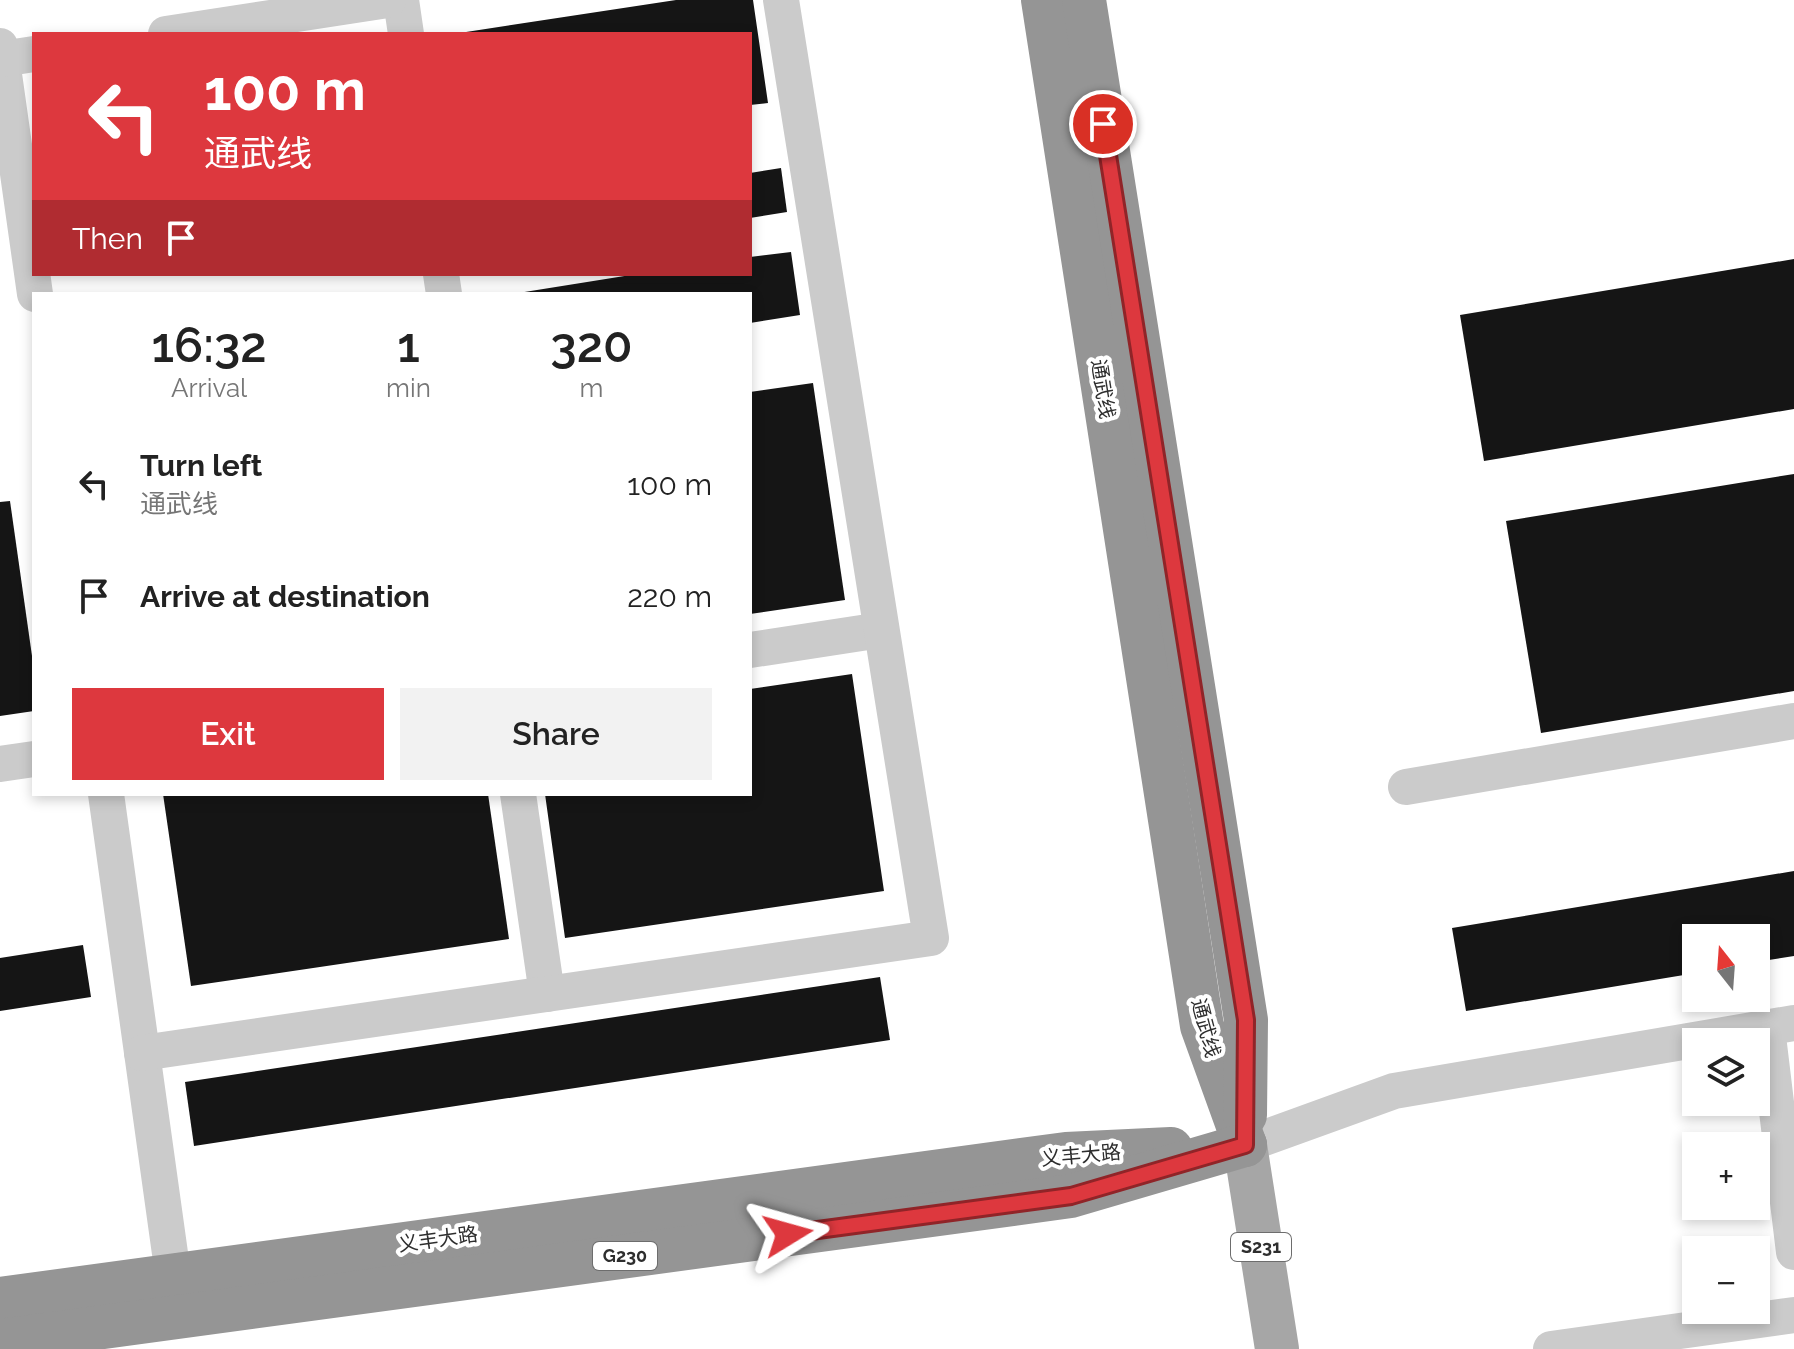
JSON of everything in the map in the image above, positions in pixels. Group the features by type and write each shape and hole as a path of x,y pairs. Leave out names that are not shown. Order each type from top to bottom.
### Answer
{"highway":[{"name":"通武线","path":"1043,0 1202,1026 1245,1145"},
{"name":"通武线","path":"1084,0 1246,1020 1245,1145"},
{"name":"义丰大路","path":"0,1299 1066,1154 1245,1145"},
{"name":"义丰大路","path":"0,1341 1071,1196 1245,1145"}],"main road":[{"name":"S231","path":"1245,1145 1277,1349"}],"street":[{"path":"179,32 388,0"},
{"path":"401,0 406,32"},
{"path":"142,1053 931,938 781,0"},
{"path":"12,53 32,263"},
{"path":"752,650 881,630"},
{"path":"1406,787 1794,721"},
{"path":"0,764 32,759"},
{"path":"106,796 173,1275"},
{"path":"518,796 547,994"},
{"path":"1245,1145 1394,1091 1781,1026 1794,1252"},
{"path":"1551,1349 1687,1340 1794,1315"}],"building":[{"path":"676,0 753,0 768,103 752,105 752,32 466,32"},
{"path":"781,168 787,212 752,218 752,173"},
{"path":"791,252 800,315 752,323 752,292 524,292 624,276 752,276 752,257"},
{"path":"1794,259 1794,409 1484,461 1460,315"},
{"path":"813,383 845,600 752,614 752,392"},
{"path":"1794,474 1794,691 1541,733 1506,521"},
{"path":"10,501 32,656 32,711 0,716 0,502"},
{"path":"852,674 884,891 565,938 545,796 752,796 752,689"},
{"path":"163,796 488,796 509,939 191,986"},
{"path":"1794,871 1794,956 1770,960 1770,924 1682,924 1682,975 1466,1011 1452,928"},
{"path":"83,945 91,997 0,1011 0,958"},
{"path":"880,977 890,1040 194,1146 185,1082"}],"route":[{"path":"788,1234 1071,1196 1245,1145 1246,1020 1103,124"}]}
